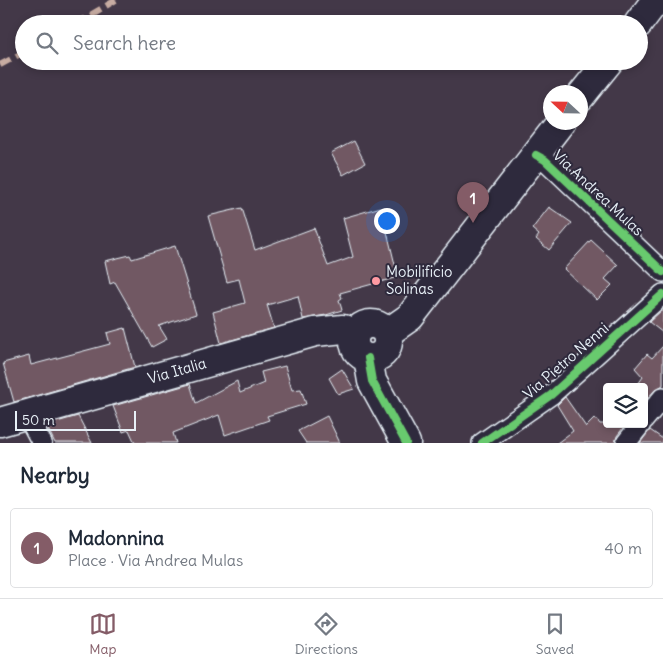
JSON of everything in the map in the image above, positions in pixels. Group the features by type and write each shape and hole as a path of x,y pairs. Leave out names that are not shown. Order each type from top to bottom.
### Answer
{"main road":[{"path":"645,15 656,0"},
{"path":"588,87 602,70"},
{"path":"387,333 410,317 555,130"},
{"path":"363,325 379,325 387,333 388,344 379,356 368,358 359,353 354,343 356,333 363,325"},
{"name":"Via Italia","path":"0,422 315,332 343,329 356,333"},
{"path":"368,358 372,381 406,443"}],"street":[{"name":"Via Andrea Mulas","path":"536,155 546,160 663,272"},
{"name":"Via Pietro Nenni","path":"482,443 551,395 663,294"},
{"path":"626,443 651,413"},
{"path":"27,415 42,443"}],"building":[{"path":"354,141 365,163 343,175 331,153"},
{"path":"381,207 398,277 340,293 342,298 339,300 342,310 326,315 303,319 298,296 267,305 274,328 221,343 213,312 245,303 239,279 227,282 208,216 242,208 255,250 314,228 328,266 353,257 343,218"},
{"path":"549,207 572,223 549,250 536,239 539,235 532,229"},
{"path":"591,240 618,265 605,279 612,285 597,300 564,269"},
{"path":"175,246 196,314 159,326 167,339 152,347 115,282 110,284 105,261 130,255 132,259"},
{"path":"663,309 663,333 649,322"},
{"path":"125,328 135,367 14,402 3,363 29,356 31,365 110,344 107,333"},
{"path":"663,346 663,385 648,398 648,383 639,383 643,377 635,368 647,354 652,358"},
{"path":"285,366 292,390 301,389 306,404 267,416 269,420 225,435 219,415 173,433 176,443 135,443 129,430 123,432 113,406 190,384 196,403 237,381 240,393 264,383 261,372"},
{"path":"342,369 354,389 338,394 329,378"},
{"path":"565,397 586,427 595,418 600,424 603,424 603,428 623,428 617,436 615,443 557,443 573,431 557,405"},
{"path":"78,416 92,443 55,443 46,425"},
{"path":"327,416 340,443 306,443 298,431"},
{"path":"650,430 663,439 663,443 640,443"}],"marked path":[{"path":"90,15 116,0"},
{"path":"0,65 15,57"}],"cycle path":[{"path":"536,155 545,160 663,272"},
{"path":"482,443 551,395 663,294"},
{"path":"368,358 372,381 406,443"}],"place":[{"name":"Madonnina","path":"473,223"},
{"name":"Mobilificio Solinas","path":"376,281"}]}
